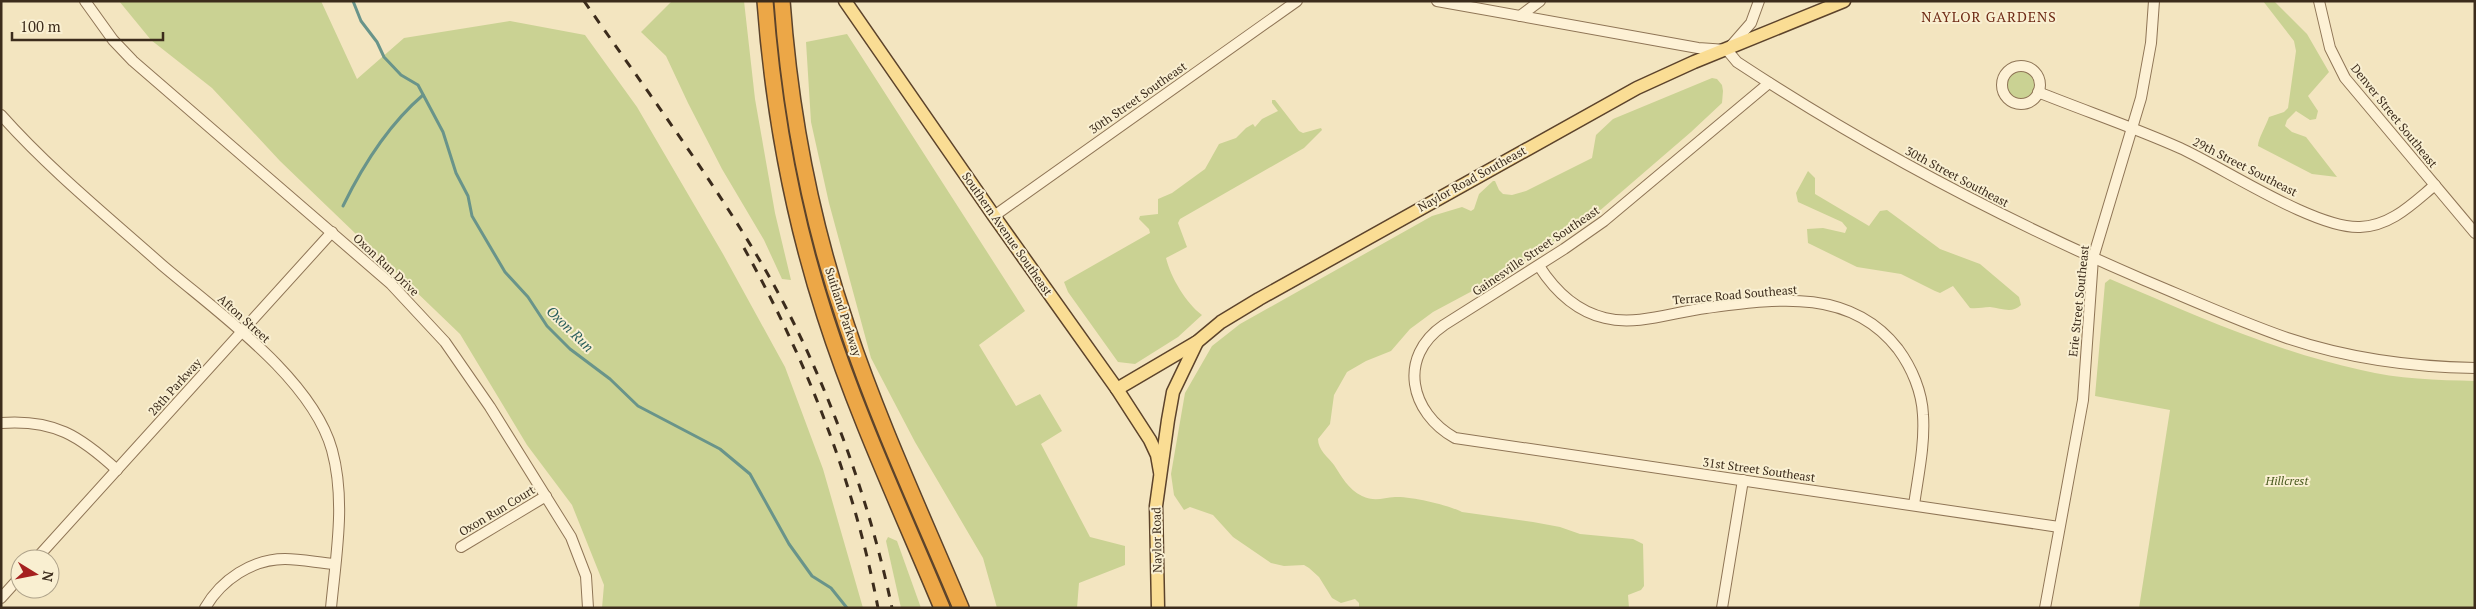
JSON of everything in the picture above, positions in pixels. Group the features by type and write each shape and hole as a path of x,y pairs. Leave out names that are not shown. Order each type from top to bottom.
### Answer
{"highway":[{"name":"Suitland Parkway","path":"765,1 780,129 794,201 817,291 860,411 942,608"},
{"name":"Suitland Parkway","path":"782,1 799,141 815,215 834,287 876,405 961,608"}],"main road":[{"name":"Southern Avenue Southeast","path":"845,1 994,216 1118,389 1150,440 1157,454 1160,472"},
{"name":"Naylor Road Southeast","path":"1118,389 1197,342 1221,322 1259,298 1596,110 1680,68 1844,1"},
{"name":"Naylor Road","path":"1158,608 1156,506 1160,472 1174,392 1197,342"}],"street":[{"name":"Oxon Run Drive","path":"85,1 113,40 133,61 391,284 445,342 490,407 546,496 581,559 588,586 588,608"},
{"name":"30th Street Southeast","path":"994,216 1296,1"},
{"path":"1437,1 1698,48 1727,50 1751,24 1759,1"},
{"path":"1520,16 1540,1"},
{"name":"Erie Street Southeast","path":"2044,608 2082,400 2093,258 2141,98 2151,43 2154,1"},
{"name":"Denver Street Southeast","path":"2319,1 2330,48 2345,78 2475,233"},
{"name":"30th Street Southeast","path":"1727,50 1737,62 1850,133 1953,190 2039,234 2093,258 2240,320 2302,342 2389,361 2475,368"},
{"name":"Gainesville Street Southeast","path":"1455,438 1434,424 1420,404 1415,382 1419,355 1431,336 1439,328 1539,266 1604,222 1769,83"},
{"name":"29th Street Southeast","path":"2038,92 2194,155 2317,218 2347,226 2370,226 2386,221 2434,185"},
{"name":"Afton Street","path":"1,115 74,186 278,366 303,395 324,430 331,448 339,492 331,608"},
{"name":"28th Parkway","path":"45,549 332,232"},
{"name":"Terrace Road Southeast","path":"1539,266 1550,283 1569,301 1587,312 1610,319 1628,320 1706,308 1795,301 1822,302 1842,307 1862,317 1892,342 1906,362 1917,384 1922,406 1923,427 1914,505"},
{"path":"1,423 41,425 73,435 91,446 117,470"},
{"name":"31st Street Southeast","path":"1455,438 2059,527"},
{"path":"1723,608 1743,480"},
{"name":"Oxon Run Court","path":"461,547 546,496"},
{"path":"205,608 228,580 255,565 284,559 335,564"},
{"path":"1,598 10,588"}],"green space":[{"path":"119,1 321,1 357,79 404,38 510,21 585,35 637,107 723,254 785,367 823,469 863,608 602,608 604,585 572,505 527,445 460,334 280,161 212,88 151,40"},
{"path":"672,1 744,1 755,99 775,213 791,280 782,279 764,240 722,169 666,56 641,32"},
{"path":"2263,1 2274,1 2307,34 2329,72 2308,96 2318,111 2316,119 2310,120 2296,111 2287,120 2285,126 2292,132 2306,137 2337,177 2312,174 2258,146 2269,117 2284,112 2288,108 2296,51 2294,41"},
{"path":"847,34 1025,311 979,345 1016,406 1040,394 1062,431 1041,444 1090,537 1125,546 1125,565 1079,583 1077,608 997,608 983,558 915,442 871,358 829,203 811,122 806,42"},
{"path":"2021,71 2031,75 2035,85 2031,95 2021,99 2011,95 2007,85 2011,75"},
{"path":"1712,78 1717,79 1722,85 1722,103 1597,213 1519,266 1433,312 1410,329 1391,351 1366,361 1347,372 1334,395 1330,424 1318,439 1321,450 1346,482 1353,490 1366,498 1402,497 1419,499 1462,512 1560,527 1580,534 1633,539 1643,544 1644,586 1641,590 1628,595 1629,608 1359,608 1359,603 1355,599 1341,603 1332,598 1319,577 1304,565 1284,566 1271,563 1233,537 1213,515 1190,507 1184,510 1174,495 1171,474 1185,393 1212,346 1240,324 1432,216 1462,207 1471,211 1474,209 1479,194 1493,181 1495,181 1503,194 1512,195 1526,191 1592,158 1596,135 1613,119"},
{"path":"1272,100 1275,100 1299,131 1303,133 1321,128 1322,130 1304,148 1180,219 1178,223 1187,247 1166,258 1171,274 1180,290 1190,304 1202,315 1178,337 1135,364 1118,362 1068,292 1064,282 1150,233 1149,229 1139,219 1140,216 1158,214 1158,199 1172,193 1205,169 1219,144 1236,138 1246,128 1253,124 1255,127 1262,119 1278,111"},
{"path":"1808,171 1815,178 1815,194 1869,226 1880,211 1887,210 1940,249 1980,264 2019,297 2021,305 2010,310 1990,307 1970,308 1953,286 1940,293 1901,274 1857,267 1808,243 1807,229 1823,228 1845,233 1847,228 1842,222 1798,202 1796,193"},
{"name":"Hillcrest","path":"2110,279 2265,342 2329,362 2403,377 2475,381 2475,608 2139,608 2170,410 2095,396 2105,283"},
{"path":"888,537 897,541 921,608 901,608 886,541"}],"waterway":[{"name":"Oxon Run","path":"353,1 361,21 377,42 384,57 401,75 418,85 443,132 456,173 468,196 472,216 505,272 528,297 547,326 570,349 610,379 638,406 720,449 750,474 789,544 812,576 831,588 847,608"},
{"path":"343,206 377,146 399,119 423,95"}],"railway":[{"path":"584,1 724,202 787,309 825,392 842,435 871,522 892,608"},
{"path":"744,248 788,334 826,423 856,514 878,608"}],"district":[{"name":"NAYLOR GARDENS","path":"1989,17"}]}
